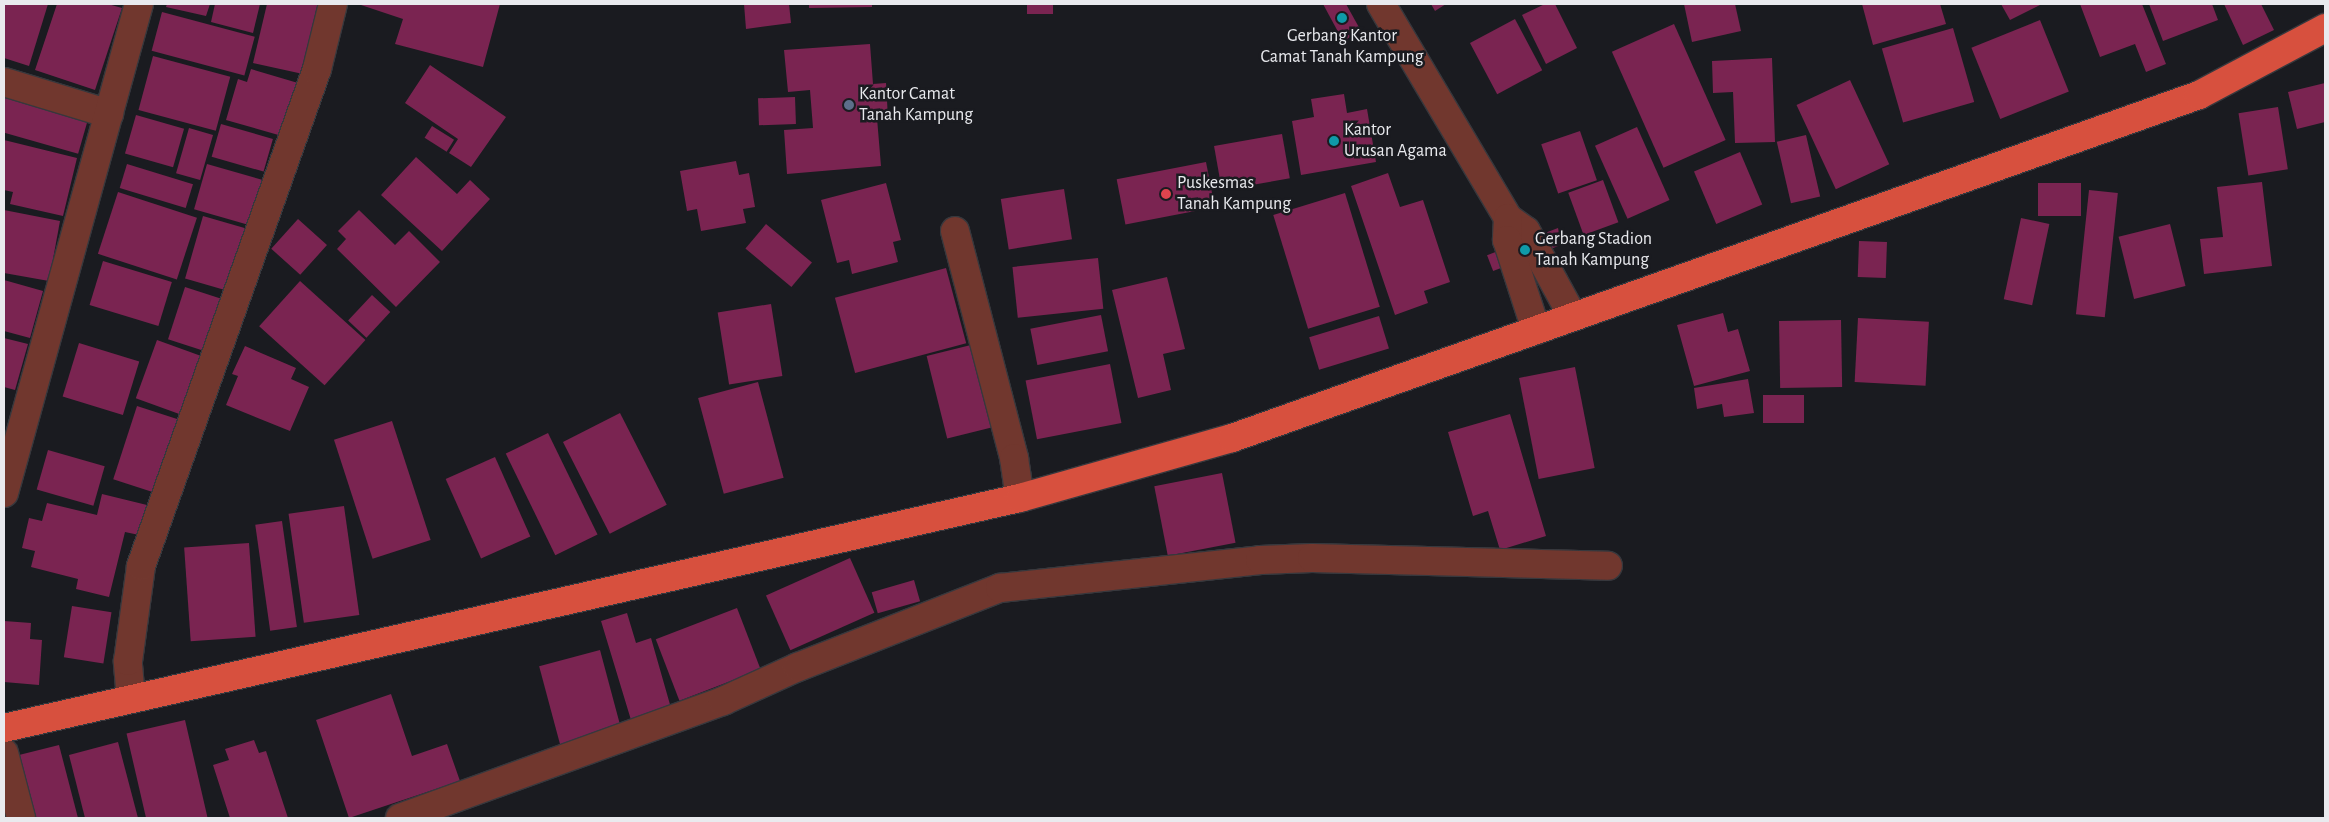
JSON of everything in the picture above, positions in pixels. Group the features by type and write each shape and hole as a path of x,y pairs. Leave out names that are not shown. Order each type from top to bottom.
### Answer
{"highway":[{"path":"4,728 1020,498 1232,438 2199,95 2325,28"}],"street":[{"path":"4,493 139,4"},
{"path":"131,698 128,660 141,566 316,69 333,4"},
{"path":"1381,4 1508,218 1526,231 1573,317"},
{"path":"4,82 109,114"},
{"path":"1508,218 1507,240 1536,330"},
{"path":"955,231 1014,458 1020,498"},
{"path":"400,818 723,701 798,667 1000,588 1260,560 1312,558 1608,566"},
{"path":"4,753 21,818"}],"building":[{"path":"4,4 48,4 29,66 4,58"},
{"path":"57,4 108,4 122,8 95,90 35,70"},
{"path":"167,4 210,4 206,16 166,7"},
{"path":"215,4 260,4 253,33 211,22"},
{"path":"267,4 320,4 303,74 253,63"},
{"path":"358,4 500,4 483,67 395,44 403,19"},
{"path":"744,4 789,4 791,23 746,29"},
{"path":"809,4 872,4 872,7 809,8"},
{"path":"1027,4 1053,4 1053,14 1027,14"},
{"name":"Gerbang Kantor Camat Tanah Kampung","path":"1323,4 1346,4 1361,31 1343,41"},
{"path":"1431,4 1446,4 1435,11"},
{"path":"1545,4 1555,4 1577,48 1546,64 1522,15"},
{"path":"1684,4 1735,4 1741,31 1692,42"},
{"path":"1862,4 1940,4 1946,24 1873,45"},
{"path":"2001,4 2042,4 2010,20"},
{"path":"2080,4 2142,4 2166,64 2146,72 2135,44 2100,57"},
{"path":"2149,4 2212,4 2218,20 2163,41"},
{"path":"2224,4 2261,4 2274,30 2243,45"},
{"path":"162,12 255,37 244,75 152,51"},
{"path":"1515,19 1542,70 1497,94 1470,43"},
{"path":"2040,20 2069,91 2000,119 1971,48"},
{"path":"1674,24 1726,140 1664,168 1612,52"},
{"path":"1953,28 1974,102 1903,122 1882,48"},
{"name":"Kantor Camat Tanah Kampung","path":"870,44 873,84 886,83 888,118 877,118 881,166 787,174 784,130 813,128 810,90 788,92 784,50"},
{"path":"153,56 230,77 216,131 139,110"},
{"path":"1772,58 1775,142 1735,143 1733,92 1713,93 1712,61"},
{"path":"430,65 506,117 471,167 449,153 458,139 405,103"},
{"path":"251,69 298,83 282,136 226,120 238,79 247,82"},
{"path":"1850,80 1889,164 1836,189 1797,105"},
{"path":"2325,83 2325,122 2297,129 2288,92"},
{"path":"4,93 89,117 78,154 4,133"},
{"name":"Kantor Urusan Agama","path":"1344,94 1347,113 1367,109 1376,162 1301,175 1292,121 1314,117 1311,99"},
{"path":"795,97 796,124 759,125 758,98"},
{"path":"2278,107 2288,169 2248,175 2238,113"},
{"path":"136,115 184,129 173,167 125,153"},
{"path":"221,124 273,139 264,172 212,157"},
{"path":"432,126 454,140 447,152 425,138"},
{"path":"1637,127 1670,200 1628,219 1595,146"},
{"path":"189,128 213,135 200,180 176,173"},
{"path":"1580,131 1597,180 1558,194 1541,144"},
{"path":"1282,134 1290,178 1222,190 1214,146"},
{"path":"1806,135 1820,196 1791,203 1777,142"},
{"path":"4,140 77,158 63,216 10,204 13,192 4,190"},
{"path":"1740,152 1762,204 1716,224 1694,172"},
{"path":"416,157 457,194 470,180 490,199 442,251 381,195"},
{"path":"736,161 739,175 749,173 755,207 743,209 746,223 701,231 697,209 687,211 680,171"},
{"name":"Puskesmas Tanah Kampung","path":"1206,162 1215,207 1125,225 1117,179"},
{"path":"127,164 193,184 186,208 120,188"},
{"path":"207,164 263,180 250,225 194,209"},
{"path":"1388,173 1400,207 1423,200 1450,282 1424,291 1428,303 1395,315 1351,186"},
{"path":"1603,180 1618,222 1584,235 1568,193"},
{"path":"2262,182 2272,266 2204,274 2200,239 2223,237 2217,187"},
{"path":"886,183 901,240 893,242 898,262 852,274 849,260 837,263 821,200"},
{"path":"2038,183 2081,183 2081,216 2038,216"},
{"path":"1064,189 1072,239 1009,249 1001,199"},
{"path":"2089,190 2118,193 2105,317 2076,314"},
{"path":"118,192 197,218 177,279 98,254"},
{"path":"1345,193 1380,307 1308,329 1273,215"},
{"path":"4,210 60,221 49,281 4,273"},
{"path":"359,210 395,245 409,231 440,262 396,307 337,249 346,239 338,231"},
{"path":"203,216 246,228 228,291 185,278"},
{"path":"2021,218 2049,224 2032,305 2004,299"},
{"path":"298,219 327,245 300,275 271,249"},
{"path":"766,224 812,263 791,287 745,249"},
{"path":"2170,224 2185,286 2134,299 2119,237"},
{"name":"Gerbang Stadion Tanah Kampung","path":"1558,228 1564,244 1493,271 1487,255"},
{"path":"1859,241 1887,242 1886,278 1858,277"},
{"path":"1098,258 1103,309 1018,318 1012,267"},
{"path":"103,261 172,282 158,326 90,305"},
{"path":"946,268 966,343 855,373 835,298"},
{"path":"1167,277 1185,349 1163,354 1171,390 1138,398 1112,290"},
{"path":"4,280 43,291 30,338 4,331"},
{"path":"300,281 365,340 325,385 259,326"},
{"path":"185,287 222,299 205,351 168,339"},
{"path":"372,295 390,312 366,338 348,321"},
{"path":"771,304 782,376 729,385 718,312"},
{"path":"1723,313 1728,332 1738,329 1750,371 1694,386 1677,325"},
{"path":"1101,315 1108,351 1037,365 1030,329"},
{"path":"1379,316 1389,349 1319,370 1309,337"},
{"path":"1858,318 1929,322 1926,386 1855,382"},
{"path":"1841,320 1842,387 1780,388 1779,321"},
{"path":"4,338 28,344 15,390 4,387"},
{"path":"157,340 201,356 180,414 136,398"},
{"path":"79,343 139,361 123,415 63,397"},
{"path":"979,343 1000,425 947,439 927,356"},
{"path":"245,346 296,368 291,379 309,387 290,431 226,405 238,376 232,374"},
{"path":"1110,364 1121,423 1037,439 1026,380"},
{"path":"1575,367 1595,468 1539,479 1519,378"},
{"path":"1748,379 1754,413 1724,417 1722,404 1697,409 1694,388"},
{"path":"758,382 784,478 724,494 698,398"},
{"path":"1763,395 1804,395 1804,423 1763,423"},
{"path":"137,406 182,421 158,494 113,479"},
{"path":"620,413 667,505 610,534 563,442"},
{"path":"1510,414 1546,536 1500,550 1488,511 1473,516 1448,432"},
{"path":"392,421 431,540 373,559 334,440"},
{"path":"548,433 598,535 555,555 506,454"},
{"path":"48,450 105,466 93,506 37,489"},
{"path":"495,457 530,536 481,558 446,479"},
{"path":"1222,473 1236,543 1168,556 1154,486"},
{"path":"102,494 147,505 139,535 125,532 109,597 76,589 78,579 31,567 35,551 22,548 29,518 42,521 47,503 97,515"},
{"path":"344,506 359,615 304,623 289,514"},
{"path":"282,521 297,627 270,631 255,525"},
{"path":"249,543 256,637 191,641 184,548"},
{"path":"850,558 874,613 790,650 766,595"},
{"path":"914,580 920,601 878,613 872,592"},
{"path":"72,606 112,612 103,664 64,657"},
{"path":"737,608 761,670 679,701 656,639"},
{"path":"627,613 636,643 651,638 671,708 631,720 601,621"},
{"path":"4,621 31,623 30,639 42,640 39,685 4,682"},
{"path":"600,650 621,728 560,745 539,666"},
{"path":"391,694 412,756 447,744 460,781 349,818 316,720"},
{"path":"185,720 207,817 146,818 127,733"},
{"path":"254,740 259,753 266,751 288,818 230,818 213,765 229,760 225,749"},
{"path":"118,742 138,818 85,818 69,755"},
{"path":"59,745 78,818 32,818 15,756"}],"place":[{"name":"Gerbang Kantor Camat Tanah Kampung","path":"1342,18"},
{"name":"Kantor Camat Tanah Kampung","path":"849,105"},
{"name":"Kantor Urusan Agama","path":"1334,141"},
{"name":"Puskesmas Tanah Kampung","path":"1166,194"},
{"name":"Gerbang Stadion Tanah Kampung","path":"1525,250"}]}
